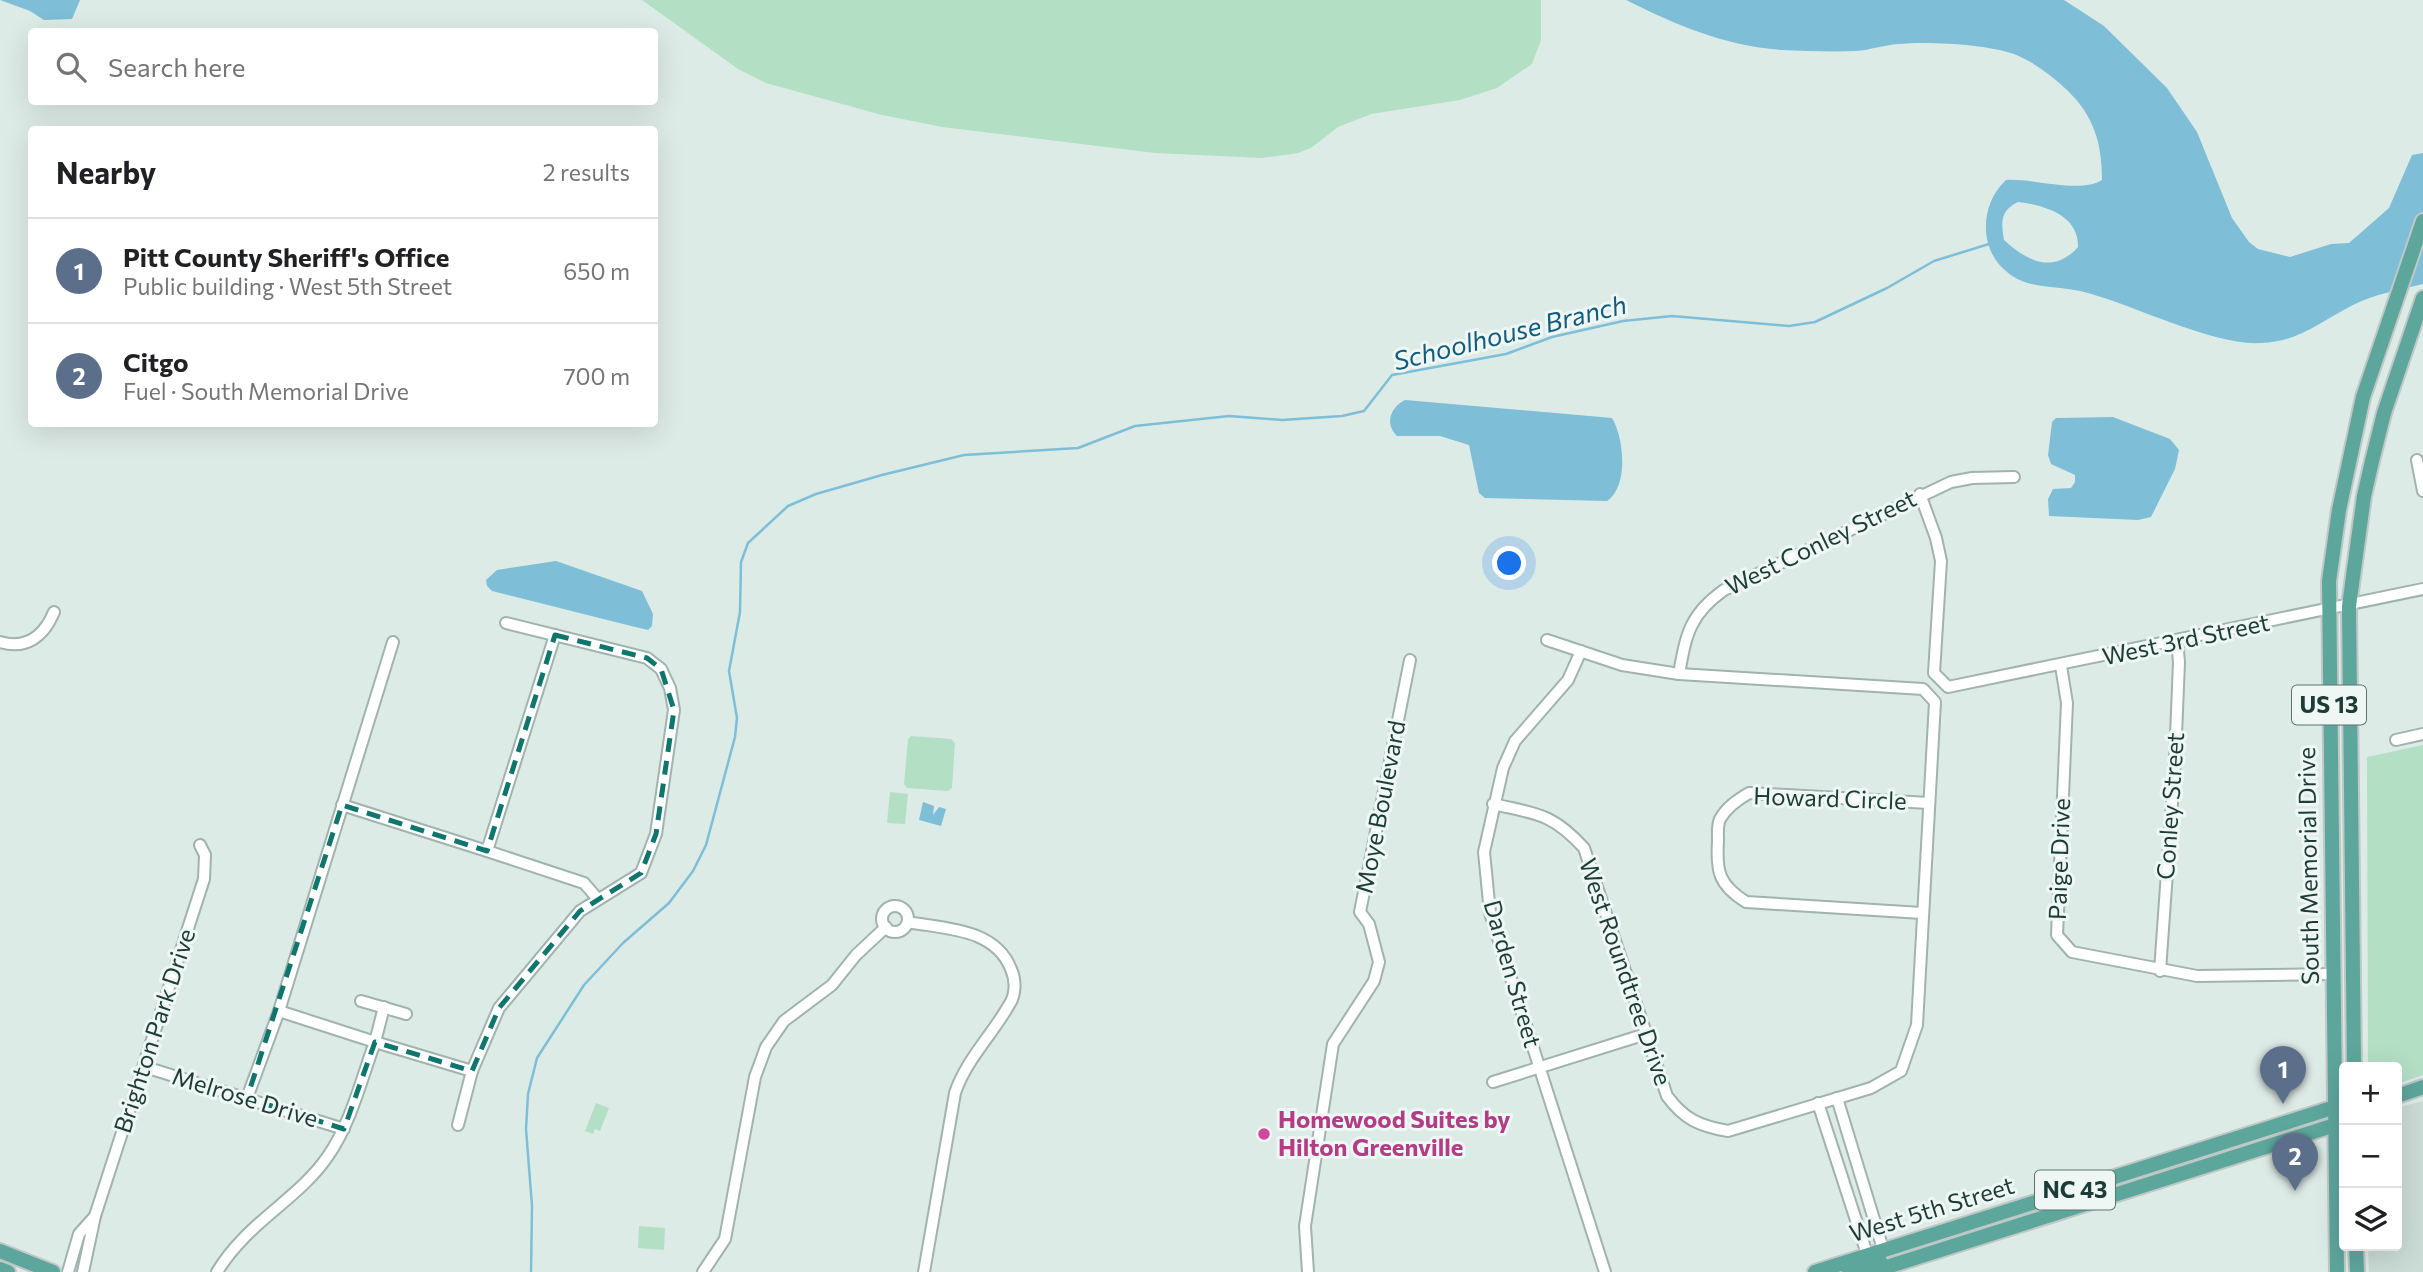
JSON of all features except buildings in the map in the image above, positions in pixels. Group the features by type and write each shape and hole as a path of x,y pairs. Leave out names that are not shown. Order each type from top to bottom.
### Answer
{"main road":[{"name":"South Memorial Drive","path":"2339,1094 2333,975 2328,610 2347,467 2363,397 2423,221"},
{"name":"South Memorial Drive","path":"2354,1062 2349,606 2364,496 2372,461 2384,413 2422,302"},
{"path":"2402,1094 2423,1087"},
{"name":"West 5th Street","path":"1815,1272 1883,1249 2339,1114"},
{"name":"West 5th Street","path":"1871,1272 2339,1114"},
{"name":"South Memorial Drive","path":"2337,1272 2340,1125"},
{"path":"1849,1272 1883,1259 1883,1249"},
{"path":"0,1251 53,1272"},
{"path":"2356,1251 2357,1272"},
{"path":"0,1269 8,1272"}],"street":[{"path":"2417,460 2423,491"},
{"name":"West Conley Street","path":"1679,674 1687,631 1703,604 1724,590 1920,494 1972,478 2014,477"},
{"name":"West 3rd Street","path":"1920,494 1936,538 1941,561 1934,673 1948,687 2061,666 2423,589"},
{"path":"0,642 25,644 46,632 54,612"},
{"path":"458,1125 472,1071 499,1008 580,911 641,873 656,834 674,710 670,688 662,669 647,658 506,623"},
{"path":"486,851 555,635"},
{"path":"1547,640 1622,665 1679,674"},
{"name":"Conley Street","path":"2160,971 2175,760 2179,662 2177,641"},
{"path":"247,1098 279,1011 393,642"},
{"name":"Darden Street","path":"1581,651 1568,680 1515,741 1493,804 1484,852 1489,912 1605,1272"},
{"name":"Moye Boulevard","path":"1308,1272 1305,1226 1333,1044 1374,981 1379,962 1369,924 1360,912 1410,660"},
{"name":"Paige Drive","path":"2061,666 2067,703 2057,935 2071,952 2197,976 2333,975"},
{"name":"West Roundtree Drive","path":"1493,804 1540,815 1562,824 1584,848 1667,1096 1682,1116 1704,1127 1728,1131 1871,1088 1901,1071 1917,1026 1934,702 1922,687 1679,674"},
{"path":"2396,740 2423,734"},
{"name":"Howard Circle","path":"1922,914 1746,902 1728,891 1720,877 1717,861 1719,821 1732,804 1749,793 1928,803"},
{"path":"342,805 584,883 597,898"},
{"name":"Brighton Park Drive","path":"83,1272 95,1216 204,879 205,855 200,845"},
{"path":"886,927 883,915 891,907 905,910 908,922"},
{"path":"886,927 896,931 908,922 970,933 992,942 1007,960 1014,982 1011,1004 961,1076 955,1093 924,1272"},
{"path":"703,1272 725,1239 755,1077 766,1046 784,1021 832,985 856,954 886,927"},
{"path":"362,1001 405,1014"},
{"path":"217,1272 230,1250 255,1224 327,1158 344,1129 375,1042 384,1007"},
{"path":"279,1011 472,1071"},
{"path":"1493,1082 1646,1034"},
{"name":"Melrose Drive","path":"145,1067 344,1129"},
{"path":"1837,1098 1883,1249"},
{"path":"1818,1103 1867,1254"},
{"name":"Brighton Park Drive","path":"68,1272 79,1234 95,1216"}],"highlighted area":[{"path":"555,635 647,658 661,669 674,710 656,834 641,873 580,911 499,1008 472,1071 375,1042 344,1129 247,1098 342,805 487,851"}],"shaded area":[{"path":"2423,1101 2423,1272 2369,1272 2368,1251 2402,1251 2402,1107"}],"green space":[{"path":"642,0 1541,0 1541,40 1532,64 1497,88 1460,100 1371,114 1338,127 1311,148 1298,153 1262,158 1155,153 942,127 882,115 766,83 738,69"},
{"path":"911,736 951,739 955,743 952,788 948,791 907,788 904,784 908,739"},
{"path":"2423,745 2423,1075 2402,1082 2402,1062 2368,1062 2367,757"},
{"path":"890,792 908,794 905,824 887,823"},
{"path":"596,1103 609,1108 600,1131 595,1129 593,1134 585,1131"},
{"path":"639,1226 665,1228 664,1250 638,1248"}],"water":[{"path":"0,0 80,0 72,19 44,20 30,11"},
{"path":"1626,0 2064,0 2104,26 2167,88 2197,132 2232,218 2249,242 2258,249 2290,257 2331,244 2349,243 2389,208 2412,155 2423,153 2423,284 2369,298 2298,335 2261,343 2221,338 2088,293 2025,282 2007,272 1998,262 1987,239 1987,214 1997,190 2006,180 2082,186 2102,180 2098,142 2090,120 2067,90 2042,69 2014,54 1957,44 1910,43 1847,51 1761,48 1701,33","holes":["2018,202 2049,209 2066,219 2077,236 2078,247 2060,260 2050,262 2032,259 2013,248 2004,240 2003,218 2012,205"]},
{"path":"1405,400 1612,418 1621,449 1619,485 1607,501 1485,498 1479,493 1469,445 1440,436 1397,436 1391,426 1391,416 1396,407"},
{"path":"2113,417 2170,439 2179,450 2175,469 2151,517 2138,520 2049,516 2048,499 2053,489 2071,488 2075,482 2075,475 2051,464 2048,455 2052,422 2056,418"},
{"path":"556,561 642,591 653,614 652,626 648,630 631,626 492,591 487,586 486,580 497,570"},
{"path":"923,802 934,806 933,815 939,807 946,809 941,826 919,820"}],"waterway":[{"name":"Schoolhouse Branch","path":"531,1272 532,1206 526,1129 528,1094 537,1058 584,985 623,943 669,903 693,871 706,845 735,737 737,718 729,671 740,612 741,562 748,543 788,506 816,494 964,455 1078,448 1135,426 1229,416 1282,420 1342,416 1364,411 1392,375 1506,354 1552,337 1623,321 1672,316 1789,326 1815,322 1887,288 1934,261 1989,244"}],"place":[{"name":"Pitt County Sheriff's Office","path":"2283,1104"},
{"name":"Homewood Suites by Hilton Greenville","path":"1264,1134"},
{"name":"Citgo","path":"2295,1191"}]}
